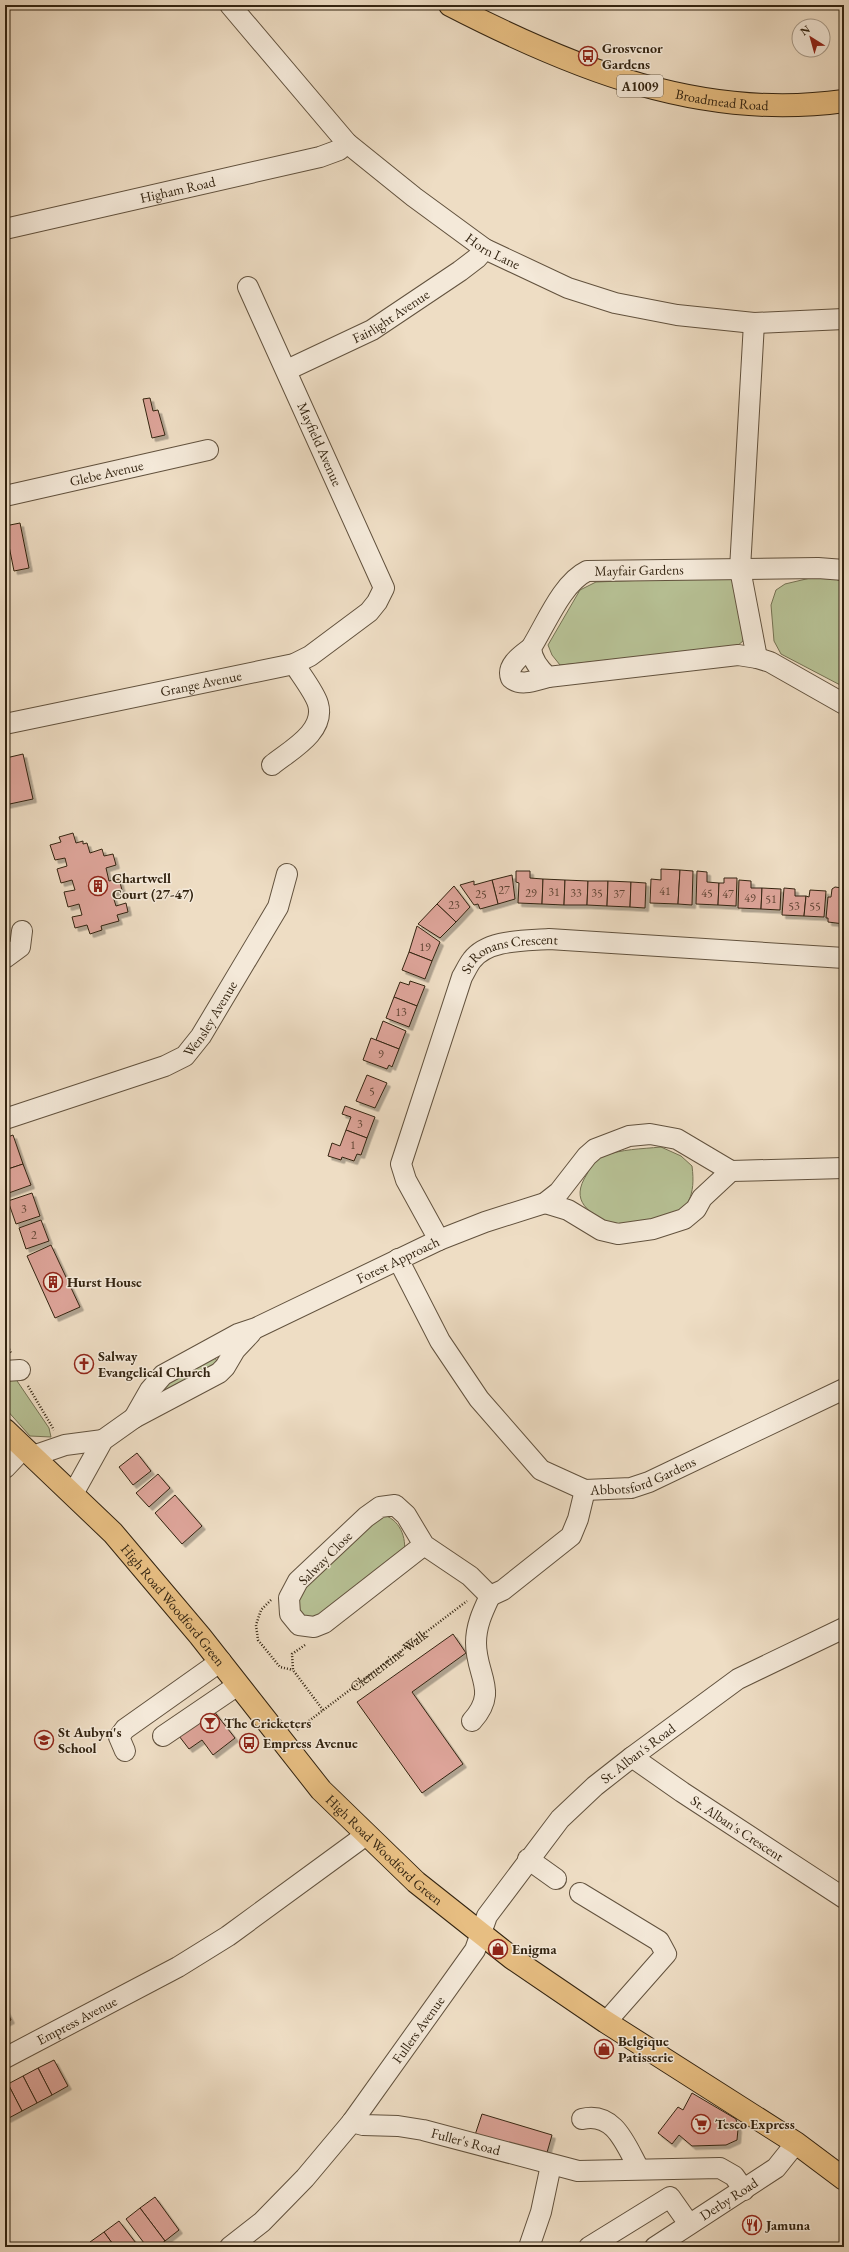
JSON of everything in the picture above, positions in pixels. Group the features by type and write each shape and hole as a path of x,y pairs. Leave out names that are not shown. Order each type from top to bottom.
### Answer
{"main road":[{"name":"Broadmead Road","path":"450,5 574,63 644,87 711,101 767,106 820,104 844,101"},
{"name":"High Road Woodford Green","path":"5,1430 113,1532 220,1661 304,1770 366,1835 416,1882 512,1958 606,2022 796,2143 844,2179"}],"street":[{"name":"Horn Lane","path":"230,5 347,143 414,197 485,249 568,288 615,303 678,315 754,323 844,319"},
{"name":"Higham Road","path":"5,229 320,157 339,150 347,143"},
{"name":"Fairlight Avenue","path":"287,370 372,330 460,271 477,258 485,249"},
{"name":"Mayfield Avenue","path":"248,286 384,588 377,602"},
{"path":"754,323 740,569 758,658"},
{"name":"Glebe Avenue","path":"5,496 208,450"},
{"name":"Mayfair Gardens","path":"844,570 740,569 587,571 577,576 568,586 532,648 514,663 510,669 511,678 515,682 522,683 548,677 738,655 758,658 770,662 844,704"},
{"name":"Grange Avenue","path":"5,724 294,664 310,656 363,617 377,602"},
{"path":"532,648 532,656 541,671 548,677"},
{"path":"272,765 312,732 318,719 318,704 294,664"},
{"name":"Wensley Avenue","path":"5,1119 165,1066 185,1056 201,1036 278,907 287,874"},
{"path":"5,958 20,947 22,931"},
{"name":"St Ronans Crescent","path":"439,1240 406,1180 401,1164 462,977 472,960 486,948 517,942 549,939 844,958"},
{"name":"Forest Approach","path":"134,1418 150,1390 163,1375 238,1334 256,1328 439,1240 484,1222 545,1203 559,1192 587,1156 595,1149 629,1136 657,1135 677,1139 731,1171"},
{"path":"545,1203 568,1210 601,1230 618,1234 653,1229 684,1219 696,1209 702,1198 731,1171 844,1168"},
{"name":"Abbotsford Gardens","path":"398,1259 440,1341 479,1399 541,1470 585,1490 631,1488 649,1482 844,1389"},
{"name":"Forest Approach","path":"74,1494 103,1440 134,1418 219,1373 225,1367 235,1350 256,1328"},
{"name":"Forest Approach","path":"28,1452 103,1440"},
{"path":"5,1468 28,1452"},
{"path":"472,1721 483,1706 486,1696 476,1644 479,1620 487,1592 503,1590 571,1536 578,1519 585,1490"},
{"name":"Salway Close","path":"314,1627 299,1625 290,1614 289,1598 298,1581 366,1517 380,1507 395,1505 406,1515 424,1545 470,1576 487,1592"},
{"path":"314,1627 324,1623 424,1545"},
{"name":"St. Alban's Road","path":"481,1934 487,1916 528,1859 560,1819 595,1786 738,1679 844,1628"},
{"path":"124,1751 119,1737 125,1729 220,1661"},
{"path":"163,1736 238,1685"},
{"name":"St. Alban's Crescent","path":"632,1757 682,1792 844,1898"},
{"name":"Empress Avenue","path":"5,2058 178,1967 228,1936 366,1835"},
{"path":"528,1859 556,1879"},
{"path":"580,1893 659,1941 666,1954 606,2022"},
{"name":"Fullers Avenue","path":"352,2122 475,1950 481,1934"},
{"path":"582,2119 598,2118 616,2127 639,2169"},
{"path":"230,2247 262,2222 305,2178 352,2122"},
{"name":"Fuller's Road","path":"352,2122 363,2125 398,2126 423,2130 578,2171 720,2168 734,2176 744,2190"},
{"name":"Derby Road","path":"655,2247 776,2168 796,2143"},
{"path":"529,2247 541,2212 551,2165"},
{"path":"589,2247 670,2197 689,2224"}],"path":[{"path":"5,1341 12,1370 58,1435"},
{"name":"Clementine Walk","path":"294,1733 323,1710 487,1592"},
{"path":"289,1598 270,1600 260,1610 256,1625 258,1640 280,1666 293,1670"},
{"path":"314,1627 312,1639 292,1654 293,1670 323,1710"}],"green space":[{"path":"823,575 844,582 844,687 781,654 774,641 771,605 776,590 785,584"},
{"path":"723,577 734,579 745,627 743,641 737,646 560,665 552,655 548,645 580,590 596,582"},
{"path":"661,1147 681,1156 692,1166 693,1185 689,1200 682,1209 672,1216 612,1226 589,1211 584,1205 580,1192 582,1184 590,1169 598,1159 617,1152"},
{"path":"214,1357 218,1362 214,1368 168,1391 161,1391 166,1380"},
{"path":"13,1375 49,1428 51,1437 30,1436 5,1408 5,1376"},
{"path":"381,1514 388,1516 393,1520 401,1530 405,1548 404,1555 314,1619 295,1615 294,1594"}],"building":[{"path":"150,398 153,411 158,410 165,435 152,438 143,399"},
{"path":"20,523 29,568 14,571 5,526"},
{"path":"5,754 6,758 23,754 33,799 5,805"},
{"name":"Chartwell Court (27-47)","path":"73,833 76,843 83,841 83,844 87,843 90,853 102,849 104,856 113,854 116,865 106,868 109,881 119,879 122,890 112,893 116,906 126,903 128,912 117,915 119,921 101,926 102,930 90,934 87,925 75,928 72,917 82,915 79,904 68,907 64,892 75,890 72,880 61,883 57,869 67,866 65,858 55,860 50,845 61,842 59,837"},
{"path":"661,869 680,870 678,904 650,903 651,879 661,880"},
{"path":"680,870 693,871 692,905 678,904"},
{"path":"516,871 530,871 530,878 543,879 542,904 518,903 519,883 516,882"},
{"path":"697,871 707,872 707,882 719,883 718,905 696,904"},
{"path":"512,875 515,899 498,904 492,880"},
{"path":"724,878 737,878 736,906 718,905 719,883 724,883"},
{"path":"543,879 565,880 564,905 542,904"},
{"path":"492,880 498,904 480,909 478,904 474,905 460,885 474,881 474,885"},
{"path":"565,880 588,881 587,905 564,905"},
{"path":"739,880 751,881 751,888 762,888 761,909 738,908"},
{"path":"588,881 608,881 607,906 587,905"},
{"path":"608,881 631,882 630,907 607,906"},
{"path":"631,882 646,883 645,908 630,907"},
{"path":"454,886 470,907 456,922 437,904"},
{"path":"835,887 842,888 844,890 844,924 828,922 828,918 826,918 828,897 831,897 832,889"},
{"path":"762,888 781,889 780,910 761,909"},
{"path":"784,888 795,889 795,896 806,896 804,916 782,915"},
{"path":"810,890 826,891 824,917 804,916 806,896 809,897"},
{"path":"437,904 456,922 440,938 418,924"},
{"path":"417,926 440,942 432,961 409,952"},
{"path":"409,952 432,961 425,979 402,970"},
{"path":"410,981 425,986 417,1006 394,997 400,982 409,985"},
{"path":"394,997 417,1006 409,1027 386,1018"},
{"path":"383,1021 406,1031 399,1049 376,1040"},
{"path":"371,1038 399,1049 392,1067 389,1065 387,1069 363,1060"},
{"path":"367,1075 387,1083 375,1108 356,1101"},
{"path":"345,1106 375,1117 367,1138 346,1130 351,1117 342,1114"},
{"path":"346,1130 367,1138 361,1155 357,1154 354,1161 342,1157 341,1160 328,1156 332,1143 340,1146"},
{"path":"13,1135 23,1164 5,1170 5,1138"},
{"path":"23,1164 31,1185 6,1194 5,1170"},
{"path":"32,1193 40,1216 16,1224 8,1201"},
{"path":"41,1220 49,1241 26,1249 19,1228"},
{"name":"Hurst House","path":"51,1245 80,1307 55,1318 27,1256"},
{"path":"137,1453 151,1471 133,1485 119,1467"},
{"path":"158,1474 170,1488 149,1507 136,1493"},
{"path":"175,1495 202,1526 182,1544 155,1513"},
{"path":"453,1634 466,1653 412,1692 463,1764 422,1793 357,1702"},
{"name":"The Cricketers","path":"213,1710 235,1738 213,1755 202,1740 189,1749 179,1736"},
{"path":"5,2008 11,2020 5,2023"},
{"path":"54,2060 68,2086 52,2095 38,2068"},
{"path":"38,2068 52,2095 37,2103 23,2076"},
{"path":"23,2076 37,2103 22,2111 8,2084"},
{"path":"8,2084 22,2111 7,2119 5,2115 5,2085"},
{"name":"Tesco Express","path":"692,2093 736,2119 738,2129 737,2140 726,2145 692,2146 679,2135 672,2144 658,2133 678,2107 683,2110"},
{"path":"482,2114 552,2135 546,2156 475,2135"},
{"path":"155,2197 179,2230 165,2241 140,2208"},
{"path":"140,2208 165,2241 157,2247 147,2247 126,2219"},
{"path":"119,2221 139,2247 115,2247 104,2232"},
{"path":"104,2232 115,2247 94,2247 90,2242"}],"place":[{"name":"Grosvenor Gardens","path":"588,56"},
{"name":"Chartwell Court (27-47)","path":"98,886"},
{"name":"Hurst House","path":"53,1282"},
{"name":"Salway Evangelical Church","path":"84,1364"},
{"name":"The Cricketers","path":"210,1723"},
{"name":"St Aubyn's School","path":"44,1740"},
{"name":"Empress Avenue","path":"249,1743"},
{"name":"Enigma","path":"498,1949"},
{"name":"Belgique Patisserie","path":"604,2049"},
{"name":"Tesco Express","path":"701,2124"},
{"name":"Jamuna","path":"752,2225"}]}
